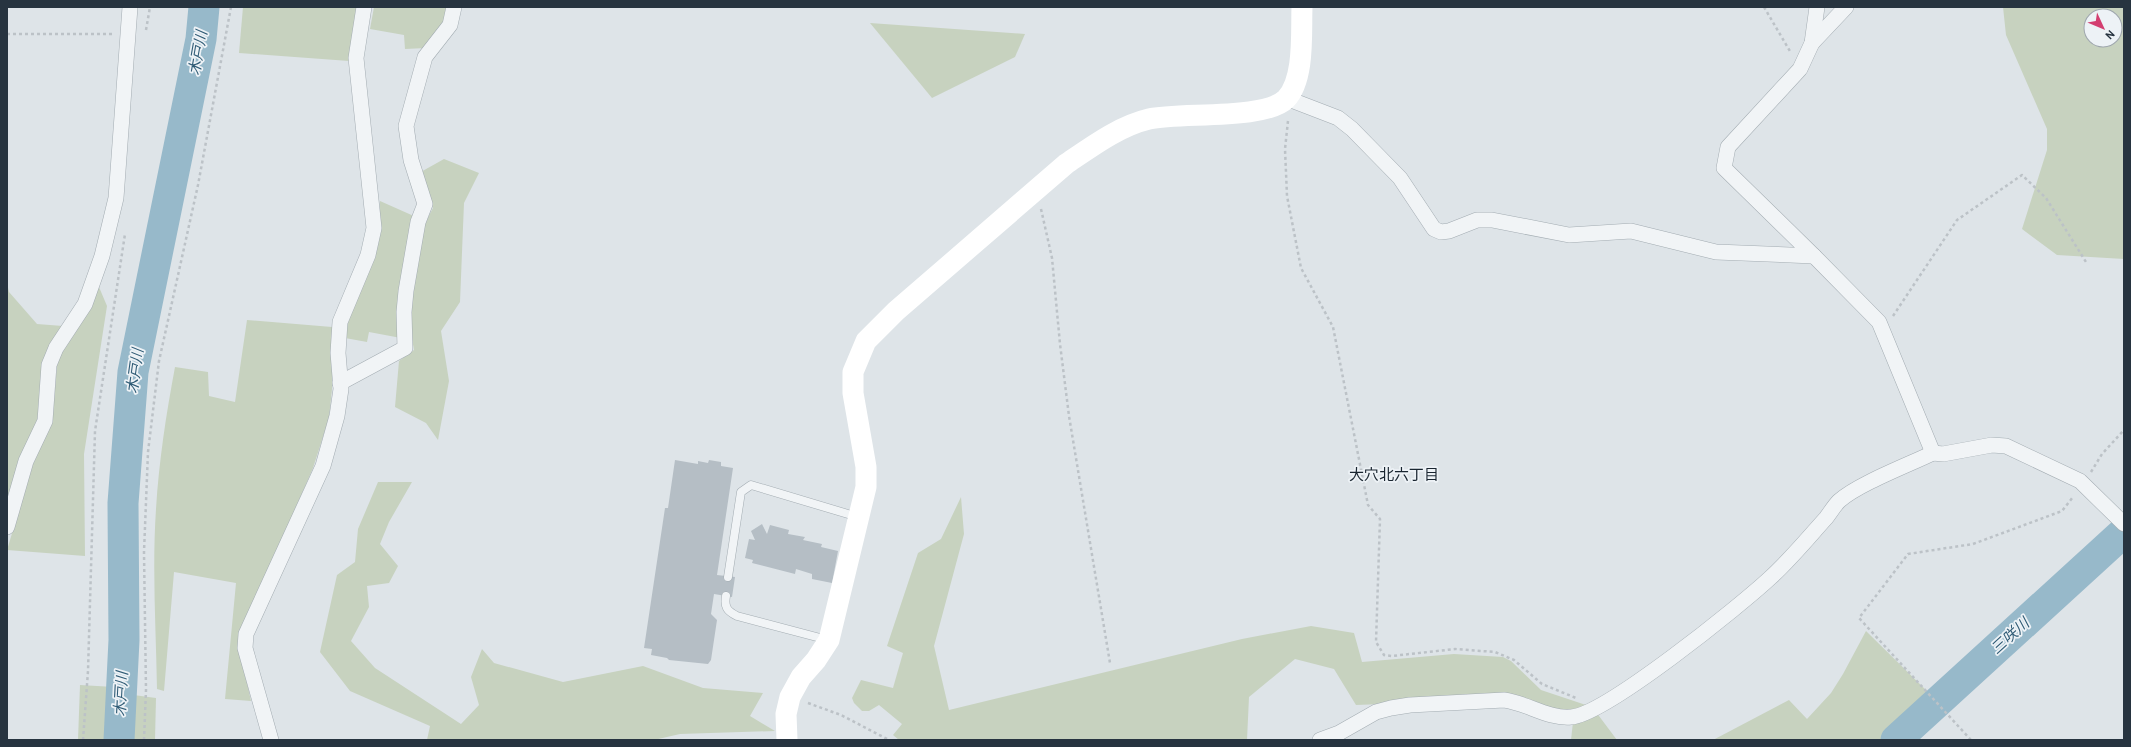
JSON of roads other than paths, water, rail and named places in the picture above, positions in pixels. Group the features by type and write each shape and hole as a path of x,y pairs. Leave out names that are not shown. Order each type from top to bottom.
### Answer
{"street":[{"path":"7,527 26,461 45,421 49,365 56,348 85,304 102,256 116,198 130,7"},
{"path":"271,740 245,648 246,634 323,466 338,416 340,383 338,353 340,322 368,255 374,228 356,58 364,7"},
{"path":"340,383 405,348 404,312 406,291 418,222 425,204 411,160 406,126 425,57 450,25 454,7"},
{"path":"787,740 786,714 790,697 801,677 816,660 829,640 866,487 866,467 853,393 853,372 866,341 896,311 1066,164 1086,150 1123,129 1149,119 1255,110 1274,106 1286,98 1294,85 1301,54 1302,7"},
{"path":"1817,7 1812,43 1800,69 1728,146 1724,168 1879,322 1933,453"},
{"path":"1812,43 1846,7"},
{"path":"1286,98 1338,118 1352,129 1400,178 1434,229 1441,232 1477,220 1492,220 1569,235 1632,231 1716,252 1814,256"},
{"path":"1320,740 1340,733 1376,712 1410,705 1504,700 1519,702 1554,716 1572,717 1597,707 1640,680 1710,628 1771,577 1839,501 1857,489 1933,453 1943,454 1992,445 2006,446 2083,484 2124,524"}],"lane":[{"path":"728,577 741,492 746,487 751,485 859,518"},
{"path":"726,596 724,604 727,610 737,616 829,640"}],"waterway":[{"name":"木戸川","path":"119,740 124,640 123,503 133,372 201,39 204,7"},
{"name":"三咲川","path":"1896,740 2124,532"}],"district":[{"name":"大穴北六丁目","path":"1394,475"}]}
